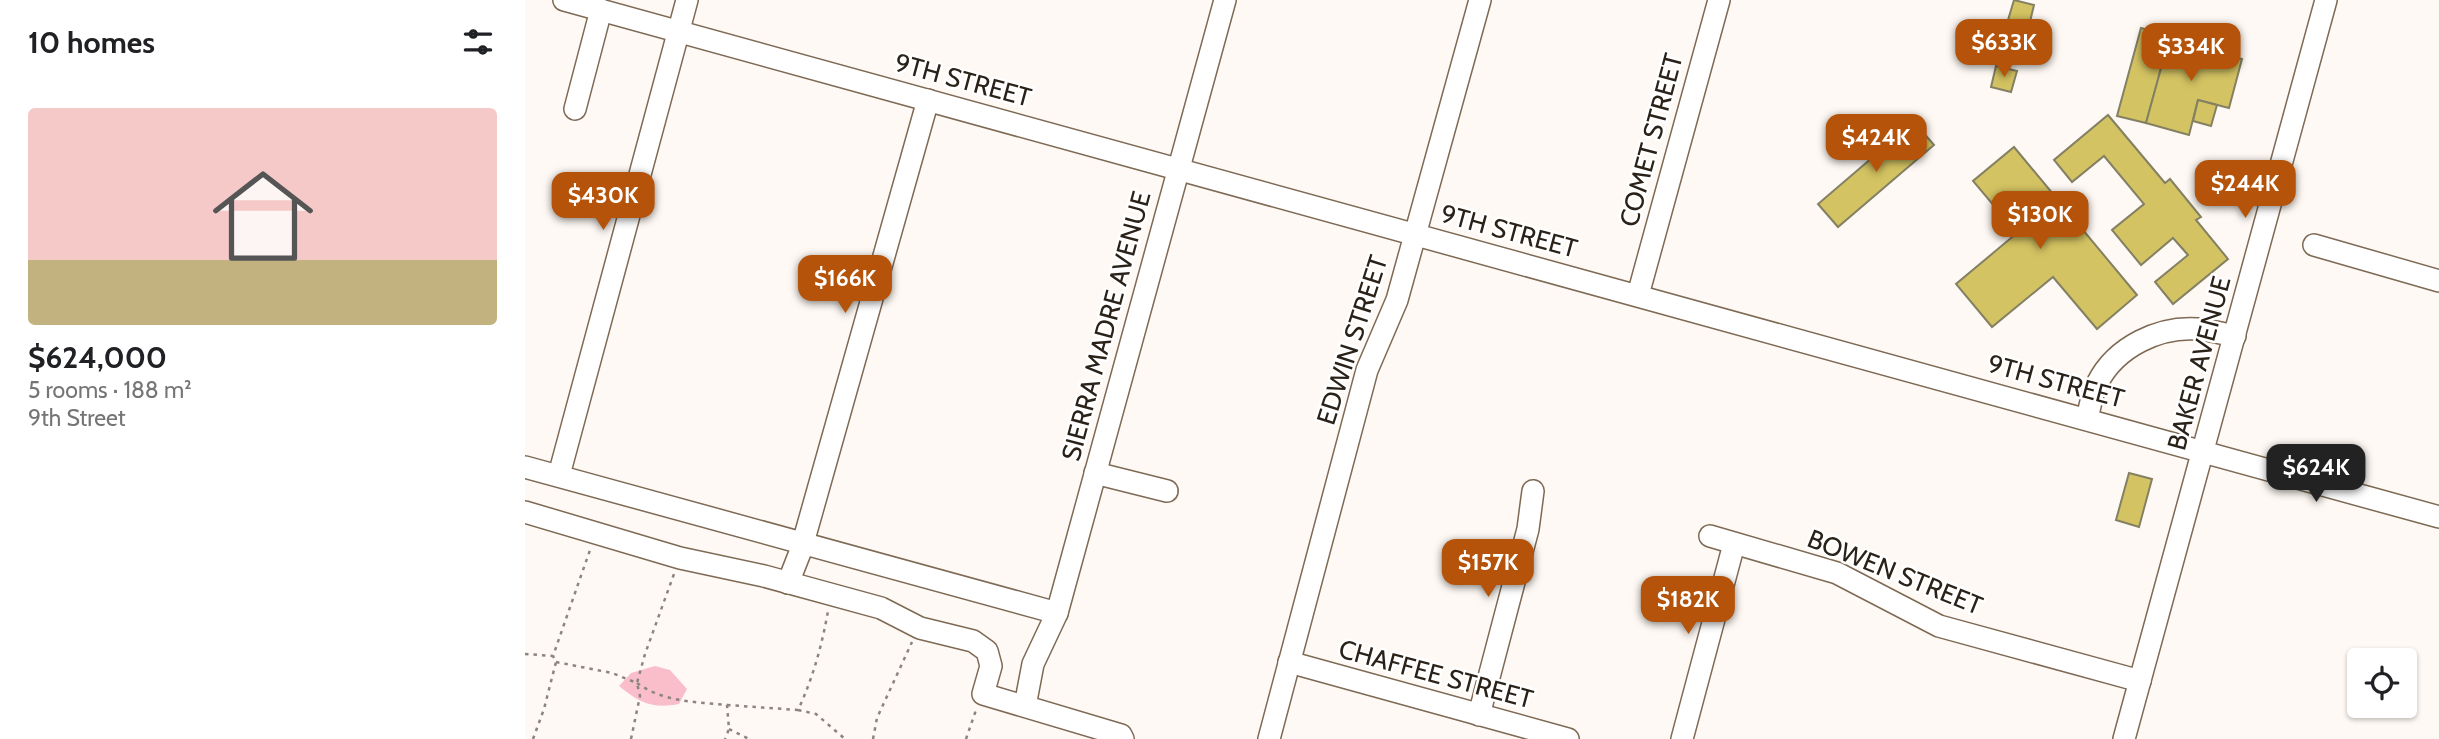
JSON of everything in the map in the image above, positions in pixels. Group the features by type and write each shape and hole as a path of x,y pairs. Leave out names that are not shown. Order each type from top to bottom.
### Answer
{"street":[{"name":"9TH STREET","path":"564,0 2204,450 2439,517"},
{"path":"559,475 687,0"},
{"name":"SIERRA MADRE AVENUE","path":"1025,706 1033,664 1057,612 1224,0"},
{"name":"EDWIN STREET","path":"1269,739 1367,370 1397,300 1479,0"},
{"name":"COMET STREET","path":"1638,295 1719,0"},
{"name":"BAKER AVENUE","path":"2124,739 2326,0"},
{"path":"575,109 601,10"},
{"path":"788,583 803,542 928,100"},
{"path":"2314,245 2439,281"},
{"path":"2087,419 2097,383 2126,349 2173,329 2198,329 2235,336"},
{"path":"525,467 1057,612"},
{"path":"1095,473 1167,491"},
{"path":"1479,715 1528,529 1533,491"},
{"path":"525,512 680,558 881,608 920,628 973,641 987,651 991,666 983,694 1121,735 1123,739"},
{"name":"BOWEN STREET","path":"1710,536 1837,573 1939,626 2140,681"},
{"path":"1682,739 1734,544"},
{"name":"CHAFFEE STREET","path":"1289,663 1568,739"}],"path":[{"path":"533,739 556,662 553,656 596,531"},
{"path":"631,739 641,696 638,683 645,654 680,558"},
{"path":"798,710 808,689 822,645 831,596"},
{"path":"873,739 877,718 896,673 920,628"},
{"path":"525,654 553,656"},
{"path":"556,662 612,673 638,683 649,692 673,699 798,710 816,714 845,739"},
{"path":"966,739 983,694"},
{"path":"725,739 729,729 727,705"},
{"path":"729,729 749,739"}],"shaded area":[{"path":"655,666 670,670 687,689 679,704 661,706 647,703 633,697 619,686 631,673"}],"building":[{"path":"2014,0 2034,5 2029,26 2008,20"},
{"path":"2141,28 2170,36 2146,123 2117,116"},
{"path":"2171,32 2206,42 2204,49 2242,59 2229,108 2198,100 2189,135 2146,123"},
{"path":"2005,33 2026,38 2020,59 2000,54"},
{"path":"1996,66 2017,71 2011,92 1991,87"},
{"path":"2198,100 2217,105 2211,126 2193,121"},
{"path":"2108,115 2165,183 2170,179 2201,217 2196,220 2228,259 2173,304 2155,282 2188,255 2173,238 2141,265 2112,230 2144,204 2104,156 2072,182 2054,160"},
{"path":"1914,122 1934,145 1838,227 1818,204"},
{"path":"2014,147 2137,295 2097,329 2053,277 1992,327 1956,284 2017,233 1973,181"},
{"path":"2129,473 2152,479 2139,527 2116,520"}]}
